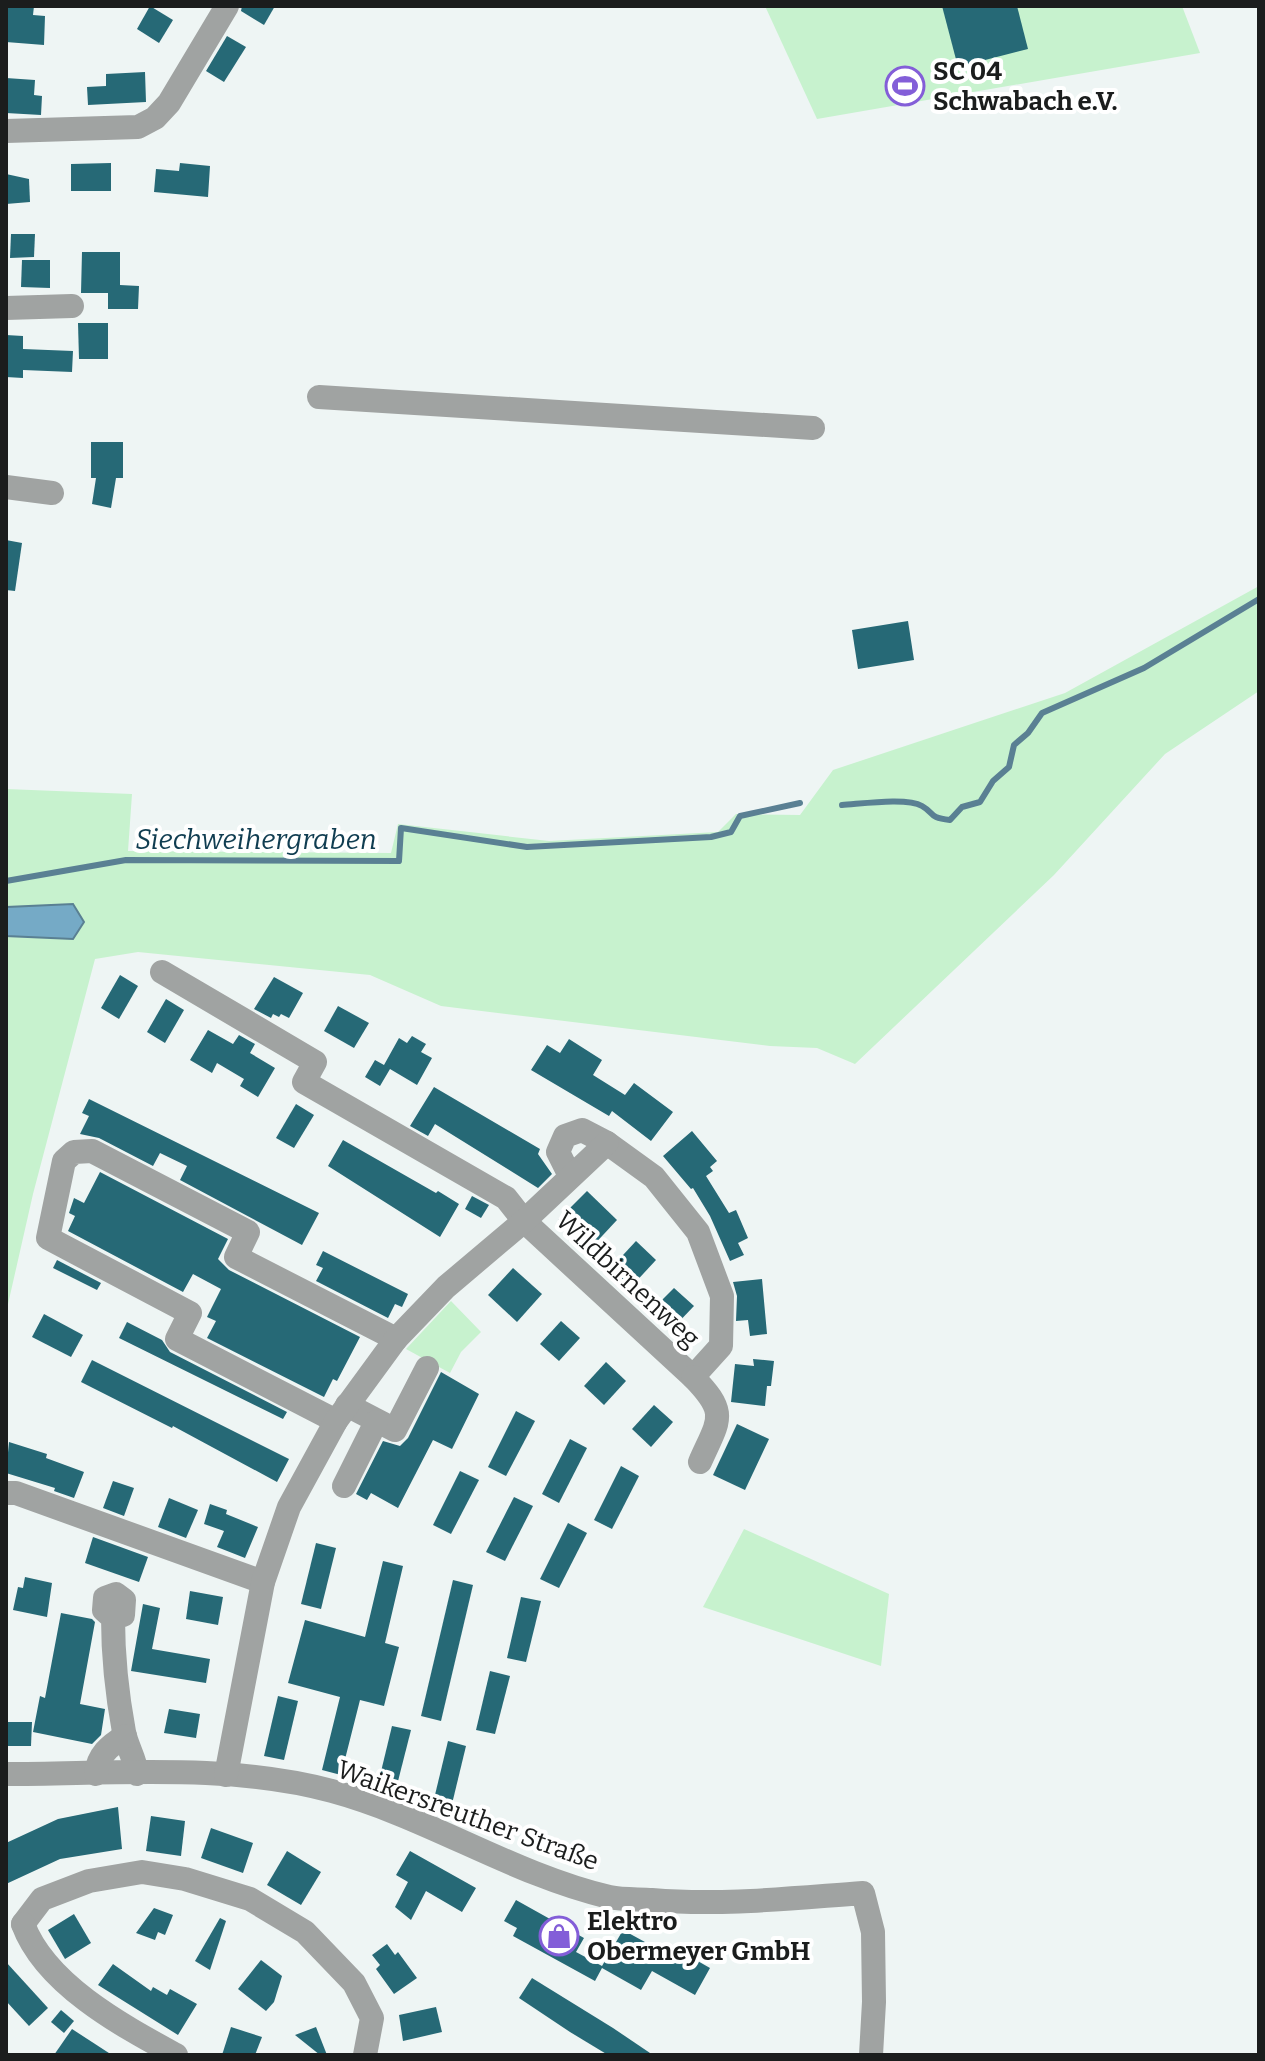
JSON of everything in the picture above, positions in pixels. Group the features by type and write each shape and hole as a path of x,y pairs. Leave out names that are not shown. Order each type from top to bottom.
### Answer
{"street":[{"path":"6,131 138,127 155,118 169,103 227,6"},
{"path":"6,308 72,306"},
{"path":"319,397 813,428"},
{"path":"6,487 52,493"},
{"name":"Wildbirnenweg","path":"162,972 315,1062 304,1082 506,1198 524,1221 693,1377 721,1346 722,1296 698,1232 654,1177 607,1143 582,1130 565,1136 558,1152 570,1176"},
{"name":"Wildbirnenweg","path":"226,1775 263,1582 289,1507 342,1413 396,1339 446,1287 524,1221 607,1143"},
{"path":"396,1339 236,1257 248,1232 92,1151 74,1152 64,1161 48,1238 190,1313 177,1339 342,1413 395,1430 427,1368"},
{"path":"693,1377 712,1396 718,1417 700,1462"},
{"path":"344,1486 376,1422"},
{"path":"6,1493 16,1493 263,1582"},
{"path":"113,1618 113,1659 125,1736 136,1760 137,1774"},
{"path":"96,1774 99,1758 113,1743 125,1736"},
{"name":"Waikersreuther Straße","path":"6,1774 226,1775 332,1791 396,1813 520,1869 611,1897 699,1904 863,1893 873,1932 871,2055"},
{"path":"176,2055 85,1998 54,1974 14,1923 42,1899 89,1881 142,1872 185,1879 250,1899 305,1932 354,1983 372,2018 365,2055"}],"green space":[{"name":"SC 04 Schwabach e.V.","path":"765,6 1182,6 1200,53 817,119"},
{"path":"1259,586 1259,691 1165,754 1054,875 855,1064 817,1048 770,1046 441,1006 370,975 138,952 95,959 33,1194 6,1313 6,789 132,794 128,851 391,853 398,824 549,841 718,832 736,814 800,815 833,770 1065,693"},
{"path":"451,1301 481,1332 461,1352 450,1373 406,1349"},
{"path":"744,1529 889,1594 881,1666 703,1607"}],"water":[{"path":"73,904 84,922 73,939 6,936 7,907"}],"building":[{"path":"6,6 34,6 33,15 45,16 44,45 6,42"},
{"path":"150,6 173,20 159,43 137,29"},
{"path":"242,6 275,6 264,25 241,11"},
{"path":"942,6 1017,6 1028,49 958,67"},
{"path":"227,36 246,47 224,82 206,71"},
{"path":"145,72 146,102 88,105 87,87 106,86 106,74"},
{"path":"6,78 35,80 34,95 42,96 41,115 6,113"},
{"path":"111,163 111,191 71,191 71,164"},
{"path":"180,163 210,166 208,197 154,192 156,169 179,171"},
{"path":"6,174 29,179 30,202 6,204"},
{"path":"11,234 35,234 34,257 10,258"},
{"path":"82,252 120,252 120,285 139,286 138,309 108,309 108,293 81,293"},
{"path":"22,260 50,260 50,288 21,287"},
{"path":"78,323 108,323 108,359 79,359"},
{"path":"6,335 23,336 23,349 73,351 72,372 23,370 23,378 6,377"},
{"path":"91,442 123,442 123,478 116,478 111,508 92,504 96,478 91,478"},
{"path":"6,540 22,543 15,591 6,590"},
{"path":"908,621 914,660 858,669 852,630"},
{"path":"120,975 138,986 119,1019 101,1008"},
{"path":"274,977 303,993 289,1018 273,1014 271,1018 254,1009"},
{"path":"166,999 184,1010 165,1043 147,1032"},
{"path":"338,1006 369,1023 354,1048 324,1031"},
{"path":"208,1030 233,1044 239,1035 255,1044 250,1053 275,1068 258,1097 240,1086 244,1079 217,1063 212,1073 190,1060"},
{"path":"412,1036 426,1044 421,1052 432,1058 417,1085 390,1069 380,1086 365,1077 375,1060 384,1065 399,1038 407,1043"},
{"path":"569,1039 602,1060 593,1075 625,1095 634,1083 673,1112 651,1141 612,1111 609,1116 531,1070 547,1045 560,1053"},
{"path":"434,1087 540,1149 538,1154 552,1174 538,1188 435,1124 428,1136 410,1126"},
{"path":"89,1099 319,1213 302,1245 180,1180 187,1166 160,1153 153,1166 99,1138 80,1134 89,1116 82,1113"},
{"path":"296,1104 314,1115 294,1148 276,1138"},
{"path":"692,1131 717,1161 710,1167 713,1171 706,1176 729,1213 736,1210 748,1238 738,1243 744,1255 730,1261 710,1216 693,1188 663,1156"},
{"path":"343,1140 459,1204 440,1237 328,1166"},
{"path":"100,1172 228,1239 218,1259 229,1270 360,1337 337,1381 333,1379 324,1397 207,1338 216,1321 207,1317 221,1289 193,1274 183,1292 68,1231 75,1216 69,1213 74,1198 84,1203"},
{"path":"587,1191 617,1220 589,1250 558,1220"},
{"path":"472,1196 489,1205 481,1218 465,1209"},
{"path":"636,1241 656,1260 631,1287 611,1268"},
{"path":"323,1251 408,1294 402,1307 395,1304 388,1318 316,1281 323,1268 316,1265"},
{"path":"57,1260 101,1283 97,1290 53,1268"},
{"path":"513,1268 542,1294 517,1322 488,1295"},
{"path":"762,1279 767,1334 750,1336 748,1320 736,1321 737,1296 733,1282"},
{"path":"674,1288 694,1306 672,1329 652,1310"},
{"path":"44,1314 83,1335 71,1357 32,1337"},
{"path":"561,1321 580,1338 559,1361 540,1344"},
{"path":"127,1322 162,1340 170,1352 287,1412 283,1419 119,1338"},
{"path":"753,1359 774,1361 765,1406 731,1402 735,1364 754,1366"},
{"path":"92,1360 289,1459 277,1482 173,1426 81,1382"},
{"path":"606,1362 626,1381 604,1405 584,1386"},
{"path":"441,1372 479,1394 452,1449 433,1440 398,1508 371,1493 367,1500 356,1494 383,1441 400,1446 408,1438"},
{"path":"654,1405 673,1422 651,1447 632,1429"},
{"path":"516,1411 535,1421 506,1476 488,1467"},
{"path":"737,1424 769,1439 745,1490 713,1475"},
{"path":"570,1439 587,1448 559,1503 542,1494"},
{"path":"9,1442 47,1454 46,1458 84,1472 74,1498 54,1491 55,1488 6,1473"},
{"path":"621,1466 639,1476 612,1529 594,1520"},
{"path":"460,1471 479,1480 451,1534 433,1525"},
{"path":"113,1481 134,1488 124,1516 103,1508"},
{"path":"514,1497 533,1506 505,1561 486,1552"},
{"path":"169,1498 198,1510 186,1538 158,1527"},
{"path":"210,1504 258,1527 245,1558 217,1547 224,1531 204,1524"},
{"path":"568,1523 587,1533 559,1588 540,1579"},
{"path":"93,1537 148,1557 139,1582 85,1563"},
{"path":"316,1543 336,1548 321,1609 301,1604"},
{"path":"383,1561 403,1566 385,1643 399,1647 384,1706 360,1700 341,1775 322,1770 340,1697 288,1683 305,1620 365,1637"},
{"path":"25,1577 52,1583 47,1617 13,1610 18,1587 23,1588"},
{"path":"453,1580 473,1585 441,1721 421,1716"},
{"path":"190,1591 223,1597 218,1625 186,1619"},
{"path":"521,1597 541,1601 526,1662 507,1658"},
{"path":"143,1604 160,1608 152,1649 210,1659 206,1683 131,1671"},
{"path":"61,1613 95,1622 80,1704 105,1709 101,1735 92,1744 33,1732 40,1696 45,1698"},
{"path":"490,1671 510,1676 495,1734 476,1730"},
{"path":"278,1696 298,1701 284,1760 264,1756"},
{"path":"169,1709 200,1714 196,1738 164,1733"},
{"path":"6,1722 32,1722 31,1746 6,1746"},
{"path":"392,1726 411,1730 396,1789 378,1784"},
{"path":"448,1741 466,1746 452,1804 434,1799"},
{"path":"118,1807 122,1849 60,1859 6,1884 6,1843 58,1819"},
{"path":"151,1816 185,1821 181,1856 146,1851"},
{"path":"211,1828 253,1843 243,1873 201,1858"},
{"path":"287,1851 321,1872 301,1905 267,1885"},
{"path":"410,1851 476,1888 462,1912 426,1891 411,1920 395,1907 408,1882 396,1875"},
{"path":"516,1900 584,1938 576,1952 602,1966 623,1930 676,1959 680,1951 710,1968 695,1995 652,1971 641,1990 602,1968 595,1981 513,1936 517,1928 504,1921"},
{"path":"154,1908 173,1915 165,1935 158,1932 155,1940 136,1933"},
{"path":"74,1914 91,1943 65,1959 48,1930"},
{"path":"220,1918 226,1921 210,1970 195,1961"},
{"path":"387,1944 395,1955 398,1952 417,1978 394,1994 376,1969 380,1965 372,1955"},
{"path":"261,1960 282,1976 274,2002 266,2011 238,1989"},
{"path":"6,1962 48,2008 29,2026 6,2001"},
{"path":"113,1964 151,1991 153,1987 167,1995 170,1989 197,2004 178,2035 98,1985"},
{"path":"532,1978 653,2055 608,2055 570,2032 519,1998"},
{"path":"436,2007 442,2032 403,2041 399,2015"},
{"path":"61,2010 74,2021 64,2033 51,2022"},
{"path":"231,2027 262,2037 255,2055 222,2055"},
{"path":"316,2027 327,2055 320,2055 295,2035"},
{"path":"72,2029 112,2055 54,2055"}],"waterway":[{"name":"Siechweihergraben","path":"842,805 915,803 938,818 950,820 962,807 980,802 993,781 1009,767 1014,745 1028,733 1042,713 1144,668 1259,599"},
{"name":"Siechweihergraben","path":"6,881 126,860 399,861 401,828 527,847 711,837 731,832 740,816 800,803"}],"place":[{"name":"SC 04 Schwabach e.V.","path":"905,86"},
{"name":"Elektro Obermeyer GmbH","path":"559,1936"}]}
